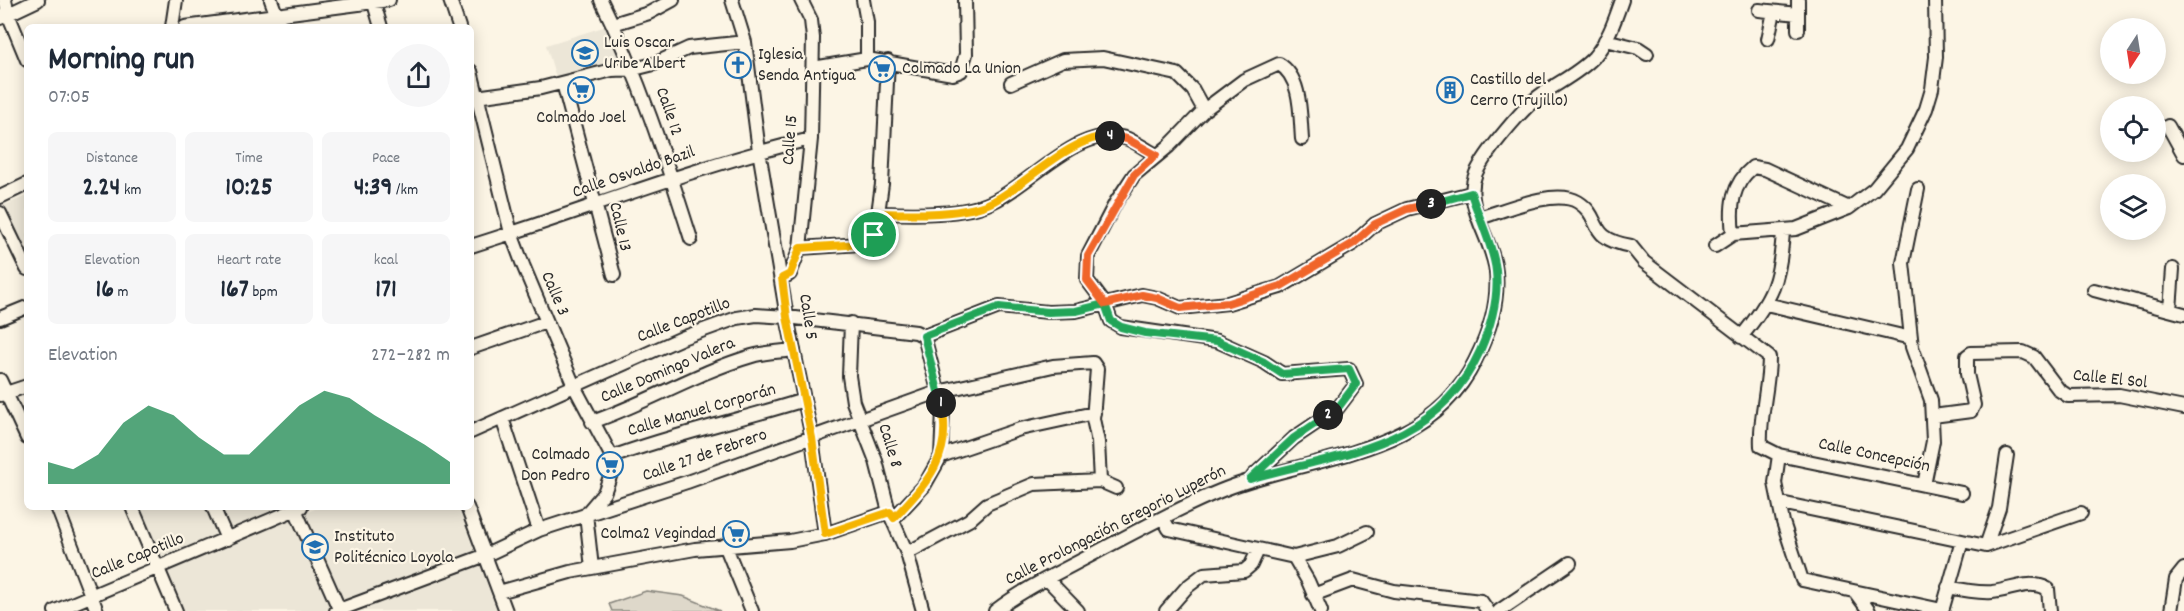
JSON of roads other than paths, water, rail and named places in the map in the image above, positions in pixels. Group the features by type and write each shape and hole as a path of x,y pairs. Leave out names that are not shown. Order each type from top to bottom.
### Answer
{"street":[{"path":"5,0 4,16 24,54"},
{"path":"4,16 38,0"},
{"path":"173,24 177,0"},
{"path":"271,0 279,21"},
{"path":"232,24 279,21 373,1 389,0"},
{"path":"450,0 458,24"},
{"name":"Calle 12","path":"601,0 634,69 657,131 669,179 691,239"},
{"path":"613,24 649,13 673,0"},
{"name":"Calle 5","path":"732,0 745,42 759,151 787,317 812,438 825,534"},
{"path":"863,0 867,22 867,59"},
{"path":"813,68 867,59 944,73 953,74 960,71 966,54 965,0"},
{"path":"499,592 592,568 725,545 790,541 825,534 892,515 924,486 941,456 943,410 924,336 999,307 1066,311 1142,295 1157,298 1180,308 1228,303 1281,286 1354,243 1375,224 1407,209 1471,193 1477,172 1520,114 1541,94 1584,66 1605,40 1622,0"},
{"path":"1798,0 1798,30"},
{"path":"1715,246 1733,234 1796,229 1849,208 1874,189 1907,149 1926,109 1932,89 1936,57 1935,0"},
{"path":"373,1 380,24"},
{"name":"Calle 15","path":"782,278 790,274 800,248 811,139 813,68 811,20 804,1"},
{"path":"1759,10 1798,14"},
{"path":"1768,39 1774,12"},
{"path":"1605,40 1638,48 1647,54"},
{"path":"476,97 563,83 612,70 634,69 654,64 689,48 745,42"},
{"path":"1011,83 1064,60 1103,58 1177,74 1193,90 1204,110"},
{"path":"800,248 870,241 874,235 879,213 888,61"},
{"path":"1250,479 1294,438 1337,409 1356,384 1349,369 1282,374 1264,362 1217,341 1145,333 1121,327 1111,321 1105,304 1087,280 1088,256 1134,175 1169,146 1204,110 1244,80 1280,64 1286,68 1299,95 1302,139"},
{"name":"Calle 13","path":"563,83 614,275"},
{"name":"Calle 3","path":"474,87 512,233 546,322 574,386 612,457"},
{"path":"2168,126 2184,155"},
{"path":"879,213 911,214 971,210 993,202 1068,151 1107,135 1127,139 1156,155"},
{"name":"Calle Osvaldo Bazil","path":"474,245 596,206 669,179 759,151 811,139"},
{"path":"1733,234 1731,214 1739,178 1753,167 1766,169 1849,208"},
{"path":"0,197 24,185"},
{"path":"1918,189 1903,263 1911,338 1931,400 1933,416 1934,441 1924,485"},
{"name":"Calle Prolongación Gregorio Luperón","path":"994,611 1047,579 1163,518 1250,479 1352,455 1379,445 1425,418 1452,393 1474,364 1492,324 1496,269 1471,193"},
{"path":"1479,218 1555,197 1577,201 1588,213 1597,230 1612,243 1631,246 1644,262 1769,357 1769,382 1760,435 1761,446 1779,455 1775,483 1781,503 1783,522 1802,580 1942,611 1962,541"},
{"path":"0,213 24,263"},
{"path":"1742,337 1766,304 1780,266 1783,231"},
{"path":"2170,310 2173,269"},
{"path":"2094,290 2184,314"},
{"path":"1766,304 1911,338"},
{"path":"0,318 24,308"},
{"name":"Calle Capotillo","path":"474,431 682,338 737,318 756,315 851,323 916,332 924,336"},
{"path":"474,347 546,322"},
{"name":"Calle 8","path":"851,323 849,376 853,402 862,421 892,515 907,553 923,611"},
{"name":"Calle Domingo Valera","path":"592,422 627,410 755,355 794,350"},
{"name":"Calle El Sol","path":"1933,416 1971,411 1974,405 1966,362 1971,353 2023,352 2034,357 2059,390 2068,396 2119,395 2184,408"},
{"name":"Calle 27 de Febrero","path":"338,611 486,555 539,530 862,421 938,392 1053,366 1093,363 1097,377 1094,413"},
{"path":"0,380 3,394 24,432"},
{"path":"3,394 24,387"},
{"name":"Calle Manuel Corporán","path":"612,457 677,435 804,400"},
{"path":"941,456 1020,429 1094,413 1100,481"},
{"path":"502,418 539,530"},
{"path":"1986,546 1999,508 2007,454"},
{"name":"Calle Concepción","path":"1779,455 1962,493"},
{"path":"592,568 586,514 604,493 612,471 612,457"},
{"path":"907,553 969,520 987,504 1010,492 1034,484 1100,481 1116,488"},
{"path":"1781,503 1986,546 2081,513"},
{"path":"58,510 97,611"},
{"path":"133,510 176,611"},
{"path":"214,510 227,539"},
{"name":"Calle Capotillo","path":"55,611 292,510"},
{"path":"298,510 338,611"},
{"path":"468,510 506,611"},
{"path":"1163,518 1169,529 1294,557 1338,546 1367,532"},
{"path":"725,545 752,611"},
{"path":"1166,611 1187,587 1204,574 1244,571 1256,558 1257,552 1253,548"},
{"path":"1294,557 1321,611"},
{"path":"1499,611 1570,563"},
{"path":"2171,611 2176,579 2184,569"},
{"path":"1047,579 1078,611"},
{"path":"1313,596 1353,580 1394,591 1481,601 1488,611"},
{"path":"1948,587 1992,592 2026,584 2040,584 2048,589 2050,611"},
{"path":"1855,592 1869,611"}],"place":[{"name":"Luis Oscar Uribe Albert","path":"585,53"},
{"name":"Iglesia Senda Antigua","path":"738,65"},
{"name":"Colmado La Union","path":"882,69"},
{"name":"Colmado Joel","path":"581,90"},
{"name":"Castillo del Cerro (Trujillo)","path":"1450,90"},
{"name":"Colmado Don Pedro","path":"610,465"},
{"name":"Colma2 Vegindad","path":"736,534"},
{"name":"Instituto Politécnico Loyola","path":"315,547"}]}
